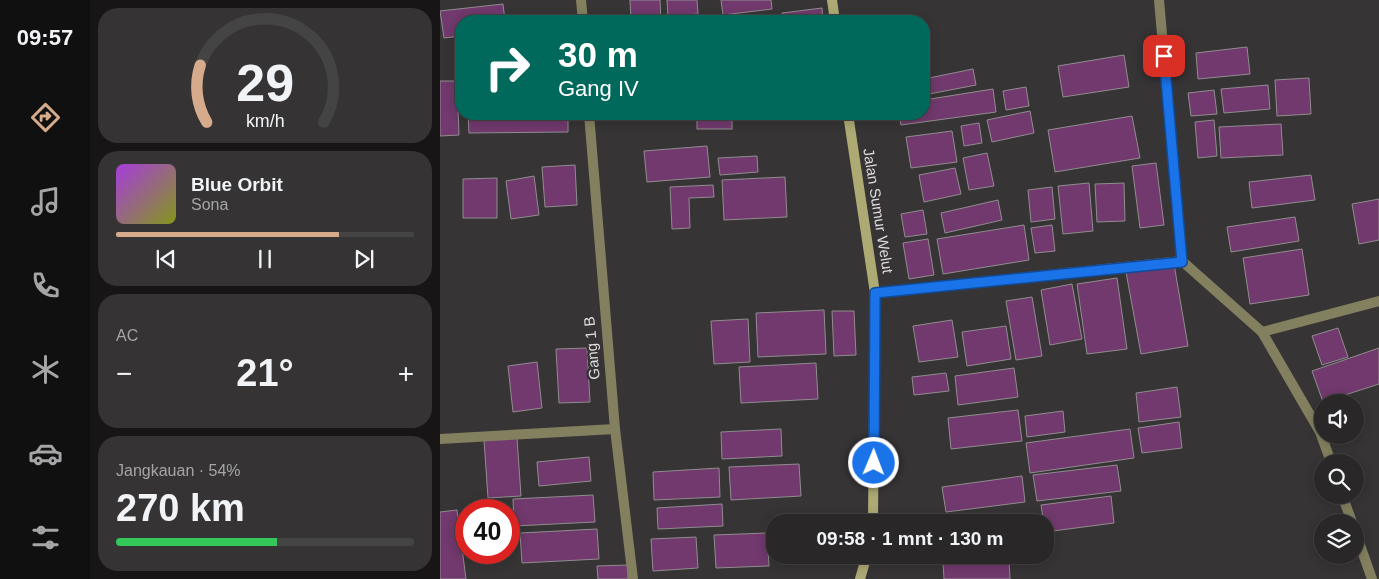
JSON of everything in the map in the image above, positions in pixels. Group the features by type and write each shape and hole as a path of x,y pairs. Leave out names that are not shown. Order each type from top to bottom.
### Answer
{"street":[{"path":"581,0 582,15"},
{"path":"832,0 834,15"},
{"path":"1159,0 1182,262 1262,332 1320,432 1328,454"},
{"name":"Gang 1 B","path":"589,120 614,429 633,579"},
{"name":"Jalan Sumur Welut","path":"849,120 875,293 873,514"},
{"path":"875,293 1182,262"},
{"path":"1262,332 1379,301"},
{"path":"440,439 614,429"},
{"path":"1364,557 1372,579"},
{"path":"860,579 864,564"}],"building":[{"path":"630,0 660,0 661,15 631,15"},
{"path":"667,0 697,0 698,14 668,15"},
{"path":"721,0 771,0 772,9 723,15"},
{"path":"503,4 504,15 455,15 455,37 444,38 440,11"},
{"path":"822,8 823,15 782,15 782,13"},
{"path":"1247,47 1250,74 1198,79 1196,53"},
{"path":"1124,55 1129,87 1063,97 1058,66"},
{"path":"973,69 976,85 930,94 930,78"},
{"path":"1309,78 1311,114 1277,116 1275,80"},
{"path":"440,81 455,81 455,120 458,120 459,135 440,136"},
{"path":"1268,85 1270,109 1224,113 1221,89"},
{"path":"1026,87 1029,106 1006,110 1003,91"},
{"path":"993,89 996,112 901,125 900,120 930,120 930,99"},
{"path":"1214,90 1217,114 1191,116 1188,93"},
{"path":"1030,111 1034,133 992,142 987,120"},
{"path":"1132,116 1140,158 1055,172 1048,130"},
{"path":"468,120 568,120 568,132 469,133"},
{"path":"697,120 732,120 732,129 697,129"},
{"path":"1214,120 1217,156 1198,158 1195,122"},
{"path":"979,123 982,143 964,146 961,126"},
{"path":"1281,124 1283,155 1221,158 1219,127"},
{"path":"952,131 957,162 911,168 906,137"},
{"path":"707,146 710,177 647,182 644,151"},
{"path":"987,153 994,186 969,190 963,158"},
{"path":"757,156 758,172 720,175 718,158"},
{"path":"1156,163 1164,225 1140,228 1132,166"},
{"path":"575,165 577,205 545,207 542,167"},
{"path":"955,168 961,194 924,202 919,175"},
{"path":"1311,175 1315,200 1252,208 1249,182"},
{"path":"534,176 539,215 511,219 506,181"},
{"path":"785,177 787,217 724,220 722,180"},
{"path":"497,178 497,218 463,218 463,179"},
{"path":"1089,183 1093,231 1063,234 1058,186"},
{"path":"1124,183 1125,221 1097,222 1095,184"},
{"path":"713,185 714,197 689,198 690,228 672,229 670,187"},
{"path":"1052,187 1055,219 1031,222 1028,190"},
{"path":"1379,199 1379,240 1359,244 1352,204"},
{"path":"998,200 1002,220 945,233 941,213"},
{"path":"923,210 927,234 905,237 901,214"},
{"path":"1295,217 1299,241 1231,252 1227,227"},
{"path":"1024,225 1029,260 943,274 937,239"},
{"path":"1052,225 1055,251 1035,253 1031,228"},
{"path":"928,239 934,275 909,279 903,243"},
{"path":"1302,249 1309,295 1250,304 1243,258"},
{"path":"1174,264 1188,346 1141,354 1126,272"},
{"path":"1117,278 1127,349 1087,354 1077,284"},
{"path":"1072,284 1082,339 1050,345 1041,290"},
{"path":"1032,297 1042,356 1016,360 1006,301"},
{"path":"824,310 826,354 758,357 756,313"},
{"path":"832,311 854,311 856,355 834,356"},
{"path":"748,319 750,362 714,364 711,321"},
{"path":"952,320 958,357 919,362 913,326"},
{"path":"1006,326 1011,359 967,366 962,332"},
{"path":"1338,328 1348,357 1322,365 1312,336"},
{"path":"587,348 590,402 559,403 556,349"},
{"path":"1379,348 1379,384 1348,394 1320,394 1312,371"},
{"path":"537,362 542,408 513,412 508,366"},
{"path":"816,363 818,399 741,403 739,367"},
{"path":"1014,368 1018,397 958,405 955,376"},
{"path":"946,373 949,391 914,395 912,377"},
{"path":"1177,387 1181,417 1139,422 1136,393"},
{"path":"1018,410 1022,441 951,449 948,418"},
{"path":"1063,411 1065,432 1027,437 1025,416"},
{"path":"1179,422 1182,448 1142,453 1138,428"},
{"path":"781,429 782,456 722,459 721,432"},
{"path":"1130,429 1134,458 1030,473 1026,443"},
{"path":"517,438 521,496 488,498 484,440"},
{"path":"589,457 591,481 539,486 537,462"},
{"path":"799,464 801,496 731,500 729,467"},
{"path":"1117,465 1121,491 1037,501 1033,475"},
{"path":"719,468 720,497 654,500 653,472"},
{"path":"1022,476 1025,502 946,512 942,487"},
{"path":"593,495 595,522 520,526 520,499 513,499"},
{"path":"1111,496 1114,523 1054,531 1054,514 1042,514 1041,505"},
{"path":"722,504 723,526 658,529 657,508"},
{"path":"455,510 455,564 464,564 466,579 440,579 440,512"},
{"path":"597,529 599,559 522,563 520,533"},
{"path":"766,533 766,564 769,564 769,566 716,568 714,535"},
{"path":"696,537 698,568 653,571 651,539"},
{"path":"943,564 1009,564 1010,579 944,579"},
{"path":"628,565 628,579 598,579 597,566"}],"route":[{"path":"874,463 875,293 1182,262 1164,56"}]}
